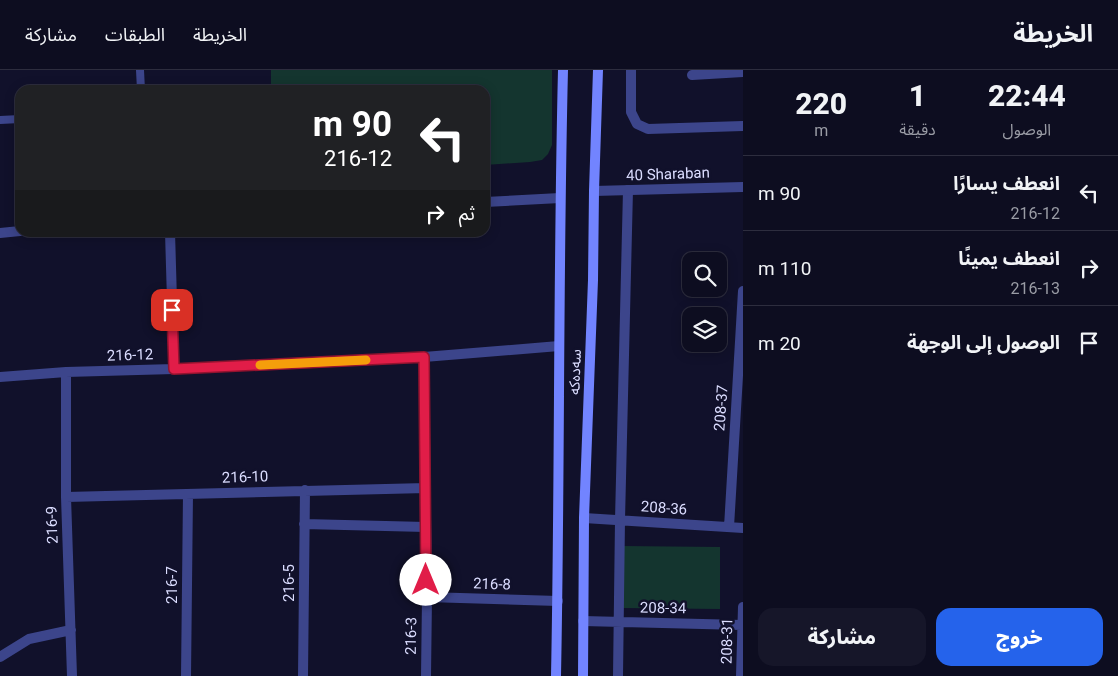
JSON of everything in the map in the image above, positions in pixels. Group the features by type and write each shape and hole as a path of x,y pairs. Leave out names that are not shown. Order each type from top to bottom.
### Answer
{"main road":[{"name":"سەدەکە","path":"556,676 560,198 563,70"},
{"name":"سەدەکە","path":"583,676 584,518 593,280 598,70"}],"street":[{"path":"631,70 631,112 638,124 648,129 743,126"},
{"path":"692,75 743,72"},
{"name":"40 Sharaban","path":"594,191 743,187"},
{"path":"618,676 628,190"},
{"path":"490,202 560,198"},
{"path":"0,232 15,231"},
{"path":"170,237 174,369"},
{"name":"208-37","path":"728,527 743,291"},
{"name":"216-12","path":"0,377 66,372 174,369 424,357 560,346"},
{"name":"216-3","path":"424,357 426,676"},
{"name":"216-9","path":"66,372 66,497 72,676"},
{"name":"216-10","path":"66,497 426,488"},
{"name":"216-5","path":"303,676 305,490"},
{"name":"216-7","path":"186,676 188,494"},
{"name":"208-36","path":"584,518 743,528"},
{"path":"304,524 426,527"},
{"name":"216-8","path":"426,598 558,601"},
{"name":"208-31","path":"741,676 743,607"},
{"name":"208-34","path":"583,621 742,624"},
{"path":"0,657 30,639 71,630"}],"lane":[{"path":"140,70 140,85"},
{"path":"0,120 15,119"}],"green space":[{"path":"271,70 552,70 552,145 548,154 542,160 490,165 490,85 271,85"},
{"path":"622,546 720,547 720,609 622,608"}],"slow traffic":[{"path":"260,365 366,360"}],"route":[{"path":"172,310 174,369 424,357 426,580"}]}
